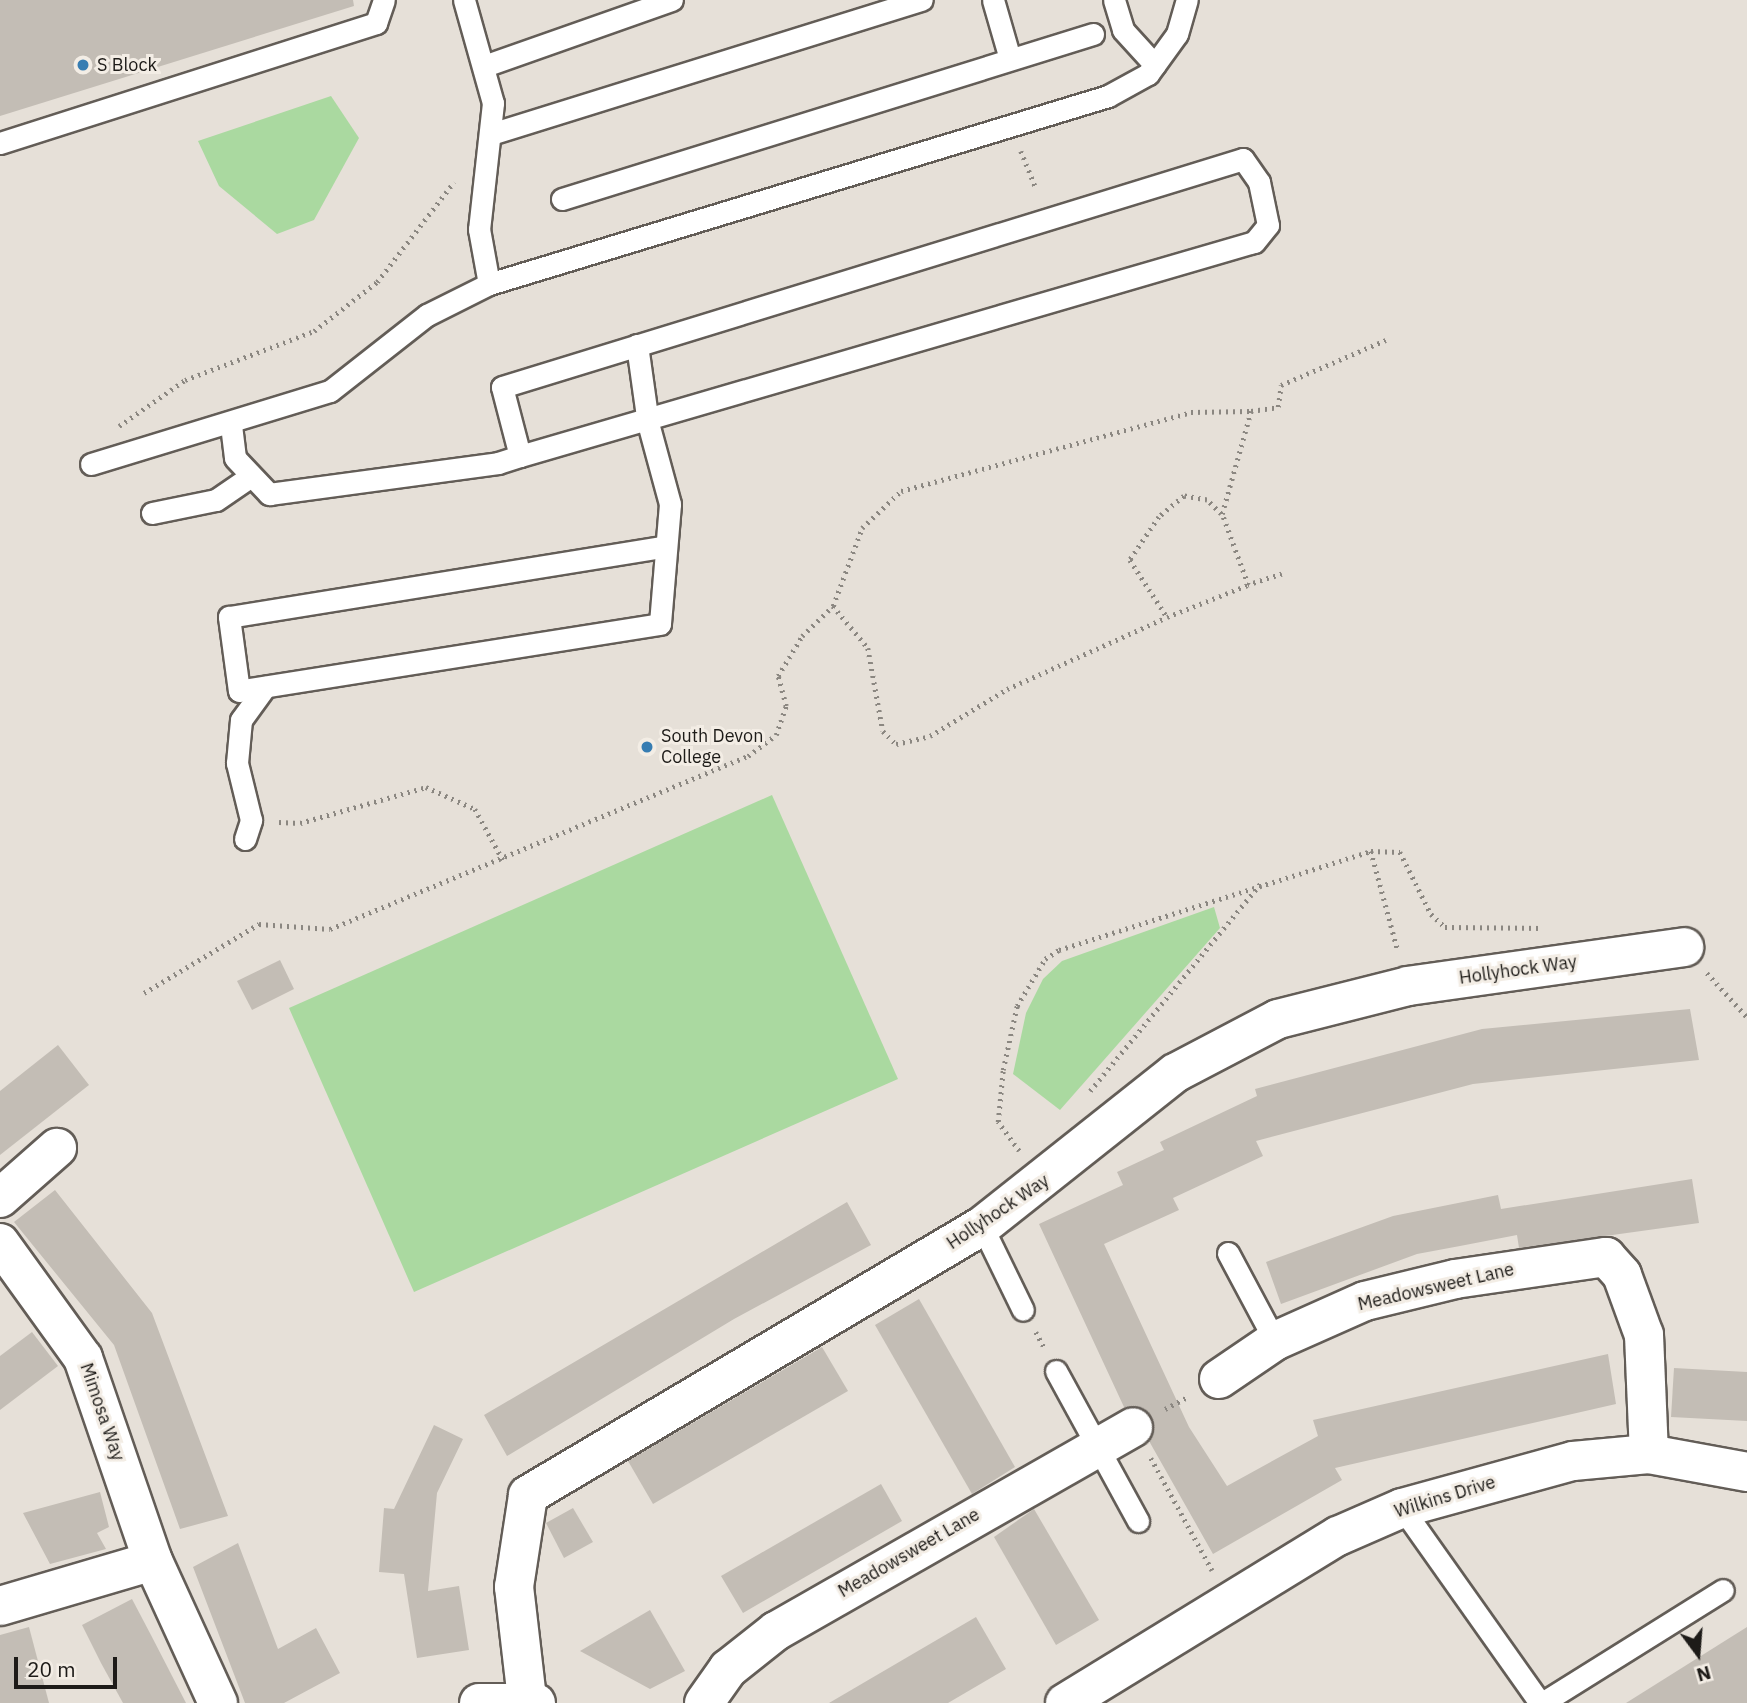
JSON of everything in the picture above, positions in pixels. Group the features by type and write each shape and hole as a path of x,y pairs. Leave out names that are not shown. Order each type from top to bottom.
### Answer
{"street":[{"name":"Hollyhock Way","path":"532,1701 513,1587 528,1495 982,1226 1047,1179 1175,1073 1278,1019 1408,986 1684,947"},
{"path":"0,1198 57,1148"},
{"name":"Mimosa Way","path":"0,1243 83,1358 153,1561 218,1703"},
{"name":"Meadowsweet Lane","path":"1219,1379 1276,1341 1365,1301 1455,1279 1606,1257 1622,1275 1644,1335 1649,1454"},
{"name":"Meadowsweet Lane","path":"704,1703 728,1669 776,1631 1133,1427"},
{"name":"Wilkins Drive","path":"1065,1703 1232,1606 1338,1536 1402,1508 1573,1461 1649,1454 1747,1472"},
{"path":"0,1606 153,1561"},
{"path":"478,1703 532,1701"}],"lane":[{"path":"0,143 376,23 384,0"},
{"path":"464,0 487,65 494,133 479,229 489,284"},
{"path":"487,65 672,0"},
{"path":"494,133 922,0"},
{"path":"993,0 1010,59"},
{"path":"1114,0 1123,30 1155,65"},
{"path":"100,463 231,425 330,391 427,315 489,284 1009,129 1108,96 1155,65 1177,34 1187,0"},
{"path":"562,199 1093,34"},
{"path":"231,425 235,458 270,494 520,456 648,423 1254,242 1268,225 1259,182 1243,159 502,387 520,456"},
{"path":"637,345 648,423 670,504 662,547 660,624 239,691 229,617 662,547"},
{"path":"152,513 216,500 251,475"},
{"path":"248,829 237,763 241,720 265,687"},
{"path":"982,1226 1023,1310"},
{"path":"1227,1253 1276,1341"},
{"path":"1056,1371 1138,1521"},
{"path":"1402,1508 1541,1703 1723,1590"}],"path":[{"path":"100,463 103,442 123,421 185,380 314,331 377,282 459,167"},
{"path":"144,993 259,924 330,929 503,860 748,756 776,735 786,706 778,676 802,636 833,606 862,528 901,491 1191,412 1251,411 1278,407 1281,385 1386,340"},
{"path":"1222,514 1251,411"},
{"path":"1167,617 1130,561 1159,517 1184,496 1207,500 1222,514 1248,585"},
{"path":"833,606 868,648 883,731 896,744 930,736 1007,690 1167,617 1282,574"},
{"path":"248,829 300,823 426,787 475,808 503,860"},
{"path":"1371,851 1393,932"},
{"path":"1047,1179 1032,1169 998,1122 1017,1006 1045,959 1261,884 1371,851 1400,852 1431,914 1445,927 1554,928"},
{"path":"1086,1094 1261,884"},
{"path":"1684,947 1747,1017"},
{"path":"1023,1310 1056,1371"},
{"path":"1219,1379 1133,1427 1232,1606"}],"green space":[{"path":"331,96 359,138 314,220 277,234 219,186 198,141"},
{"path":"772,795 898,1079 414,1292 289,1008"},
{"path":"1214,907 1220,928 1060,1110 1013,1074 1026,1013 1043,979 1062,961"}],"building":[{"name":"S Block","path":"0,0 353,0 354,6 0,116"},
{"path":"280,960 294,989 252,1010 237,981"},
{"path":"1690,1009 1699,1060 1473,1084 1256,1141 1263,1156 1173,1198 1179,1210 1104,1244 1189,1427 1227,1486 1318,1436 1313,1420 1608,1354 1616,1404 1335,1468 1342,1480 1213,1554 1149,1441 1152,1417 1143,1408 1124,1407 1039,1224 1123,1185 1117,1172 1164,1150 1160,1142 1257,1096 1255,1089 1482,1029"},
{"path":"58,1045 89,1085 0,1155 0,1091"},
{"path":"1692,1179 1699,1223 1519,1248 1517,1235 1417,1254 1281,1304 1266,1262 1393,1216 1498,1195 1501,1209"},
{"path":"55,1190 152,1313 228,1516 180,1529 114,1345 14,1222"},
{"path":"847,1202 871,1245 734,1319 507,1456 484,1415"},
{"path":"919,1299 1015,1467 972,1494 875,1325"},
{"path":"32,1332 58,1366 0,1410 0,1356"},
{"path":"822,1347 848,1391 653,1504 628,1461"},
{"path":"1674,1368 1747,1372 1747,1421 1671,1417"},
{"path":"434,1425 463,1439 437,1493 428,1591 459,1586 469,1650 417,1658 404,1574 379,1572 384,1508 394,1509"},
{"path":"881,1484 902,1521 743,1613 721,1576"},
{"path":"100,1492 109,1527 97,1533 106,1549 50,1564 23,1513"},
{"path":"573,1508 593,1542 564,1558 546,1523"},
{"path":"1034,1509 1099,1620 1056,1645 994,1537"},
{"path":"238,1543 278,1649 316,1628 340,1673 284,1703 245,1703 193,1567"},
{"path":"132,1599 186,1703 123,1703 101,1663 82,1625"},
{"path":"650,1610 685,1671 650,1689 580,1651"},
{"path":"976,1617 1006,1669 948,1703 829,1703"},
{"path":"29,1627 49,1703 0,1703 0,1635"},
{"path":"1747,1627 1747,1703 1626,1703"}],"place":[{"name":"S Block","path":"83,65"},
{"name":"South Devon College","path":"647,747"}]}
